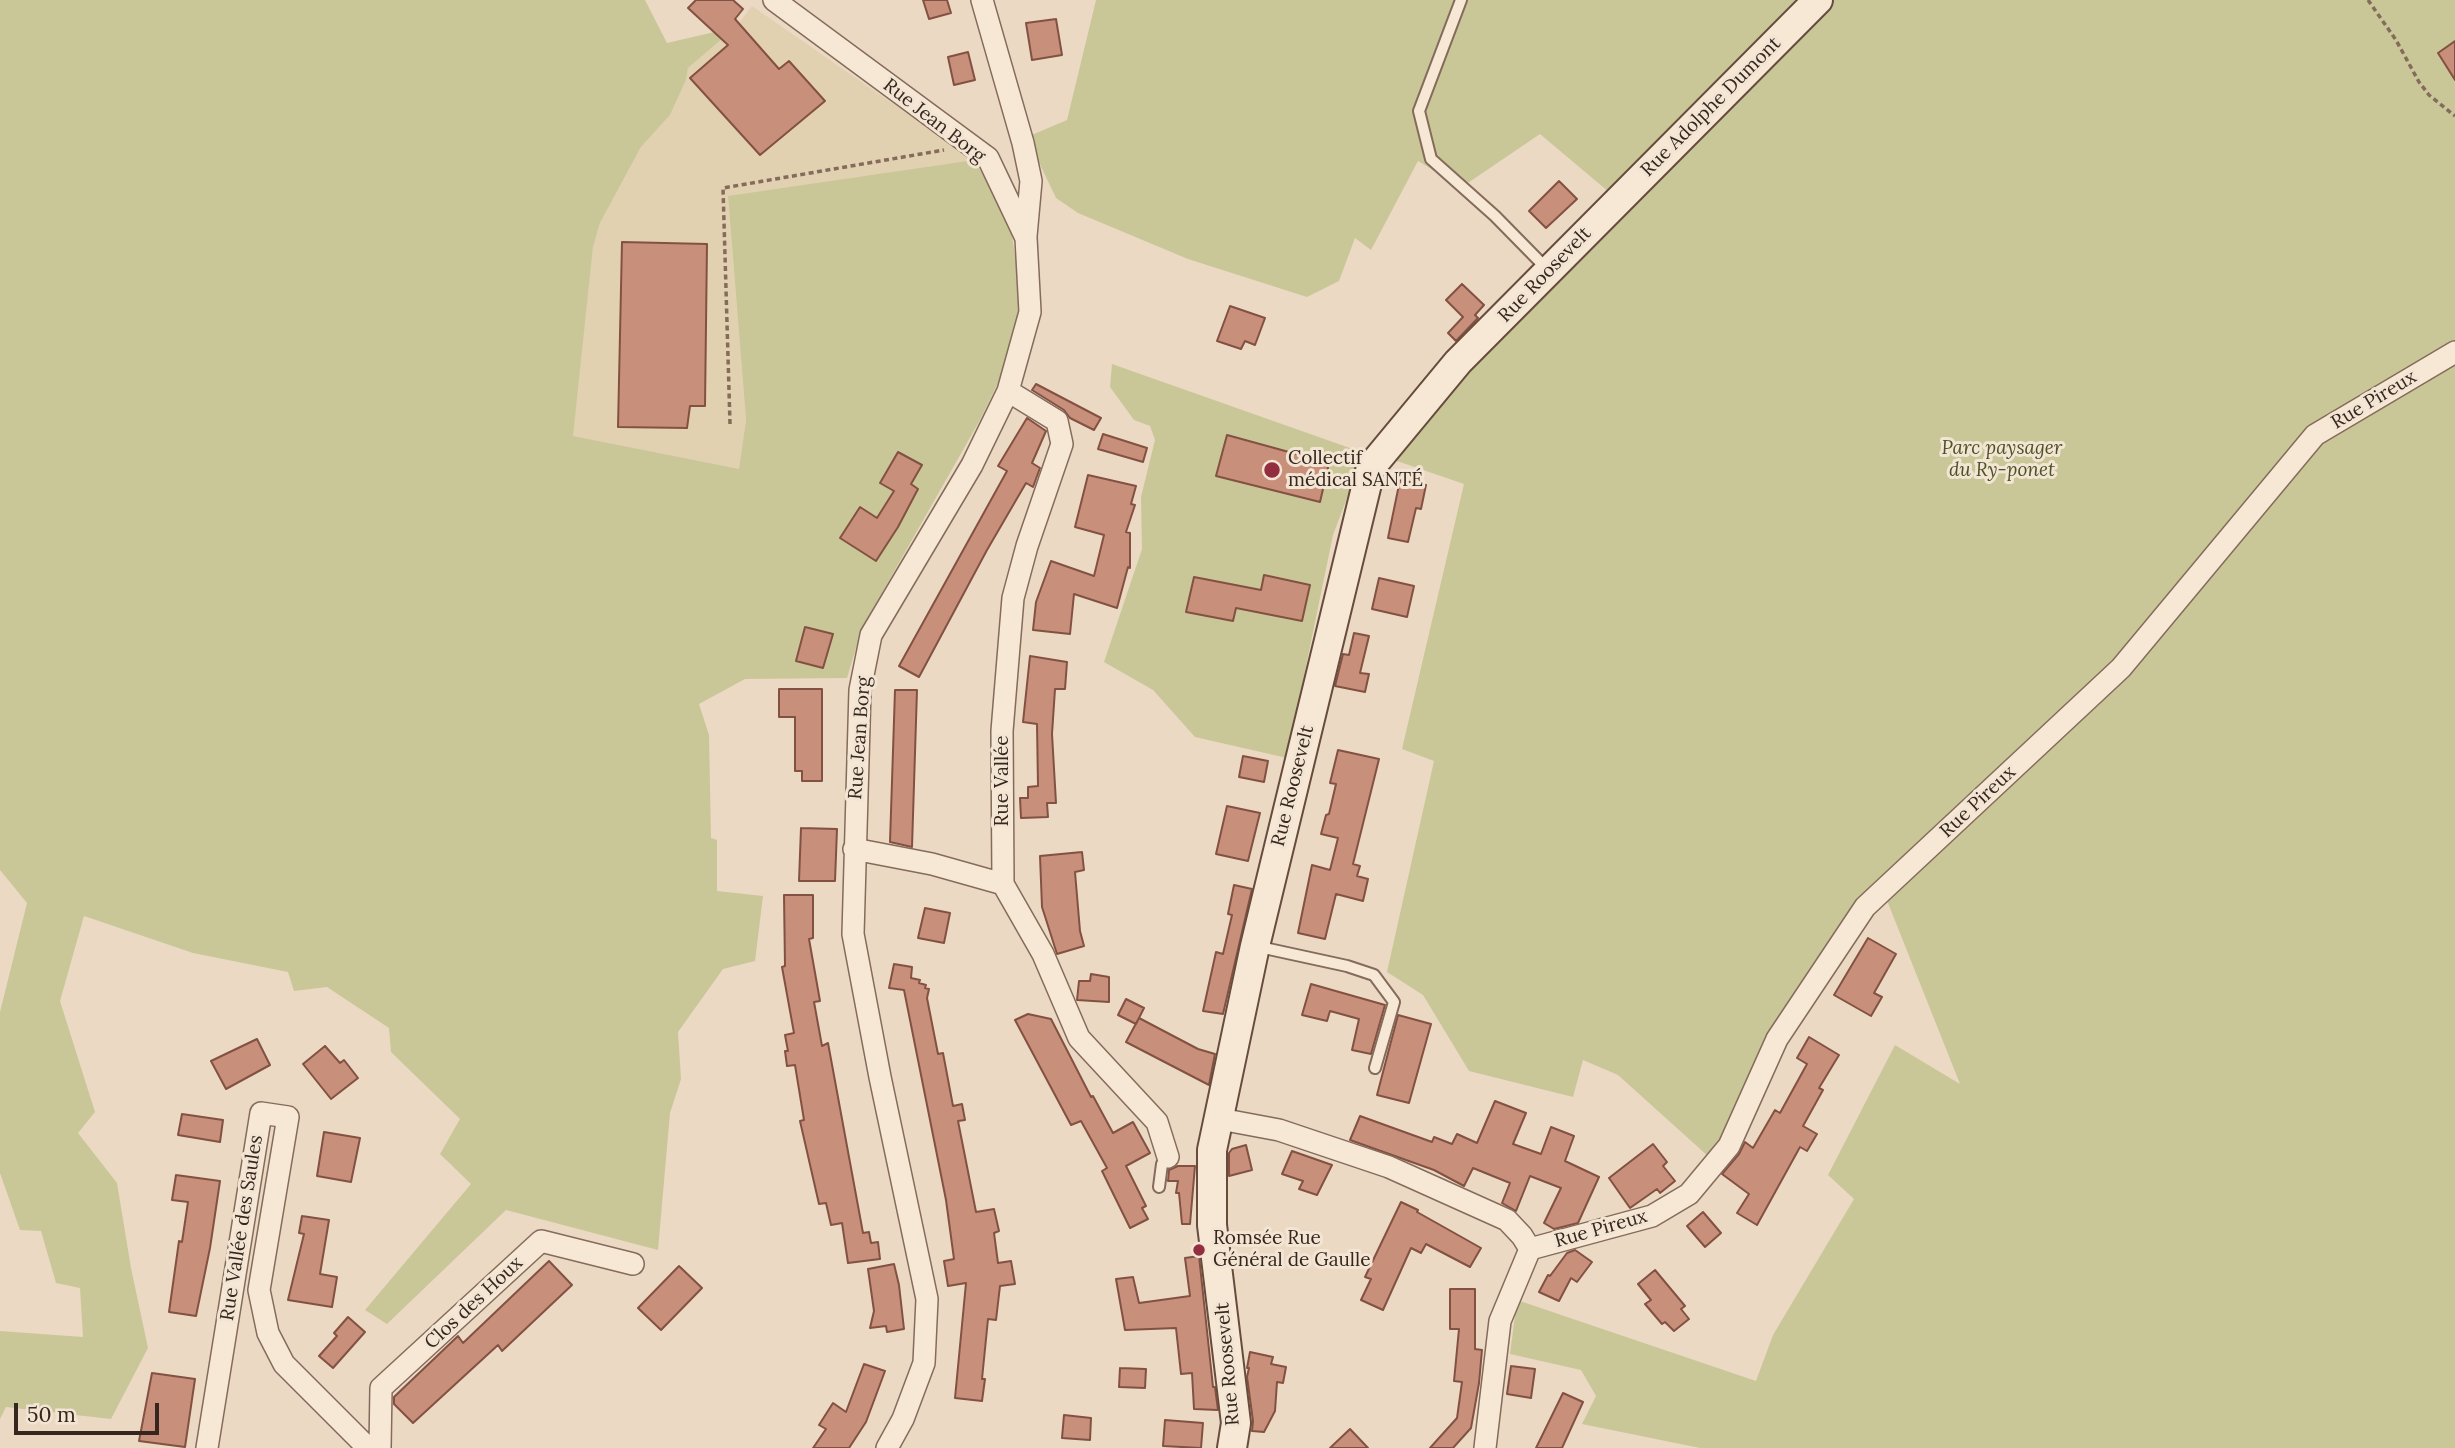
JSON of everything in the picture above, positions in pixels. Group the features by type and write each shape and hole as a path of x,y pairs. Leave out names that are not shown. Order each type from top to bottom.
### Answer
{"main road":[{"name":"Rue Adolphe Dumont","path":"1604,215 1818,0"},
{"name":"Rue Roosevelt","path":"1232,1448 1236,1423 1212,1226 1212,1150 1255,946 1371,467 1458,362 1604,215"}],"street":[{"name":"Rue Jean Borg","path":"774,0 988,158 1026,237 1030,312 1007,391 971,465 871,635 860,690 853,849 853,934 927,1299 924,1363 903,1419 887,1448"},
{"path":"982,0 1023,143 1031,181 1026,237"},
{"path":"988,158 1023,143"},
{"name":"Rue Pireux","path":"1530,1249 1652,1216 1689,1194 1729,1146 1777,1039 1865,907 2121,668 2315,435 2455,352"},
{"name":"Rue Vallée","path":"1007,391 1057,421 1062,444 1027,546 1013,598 1002,731 1003,884 1043,954 1079,1038 1157,1122 1168,1157"},
{"path":"853,849 932,864 1003,884"},
{"name":"Rue Vallée des Saules","path":"206,1448 261,1113 288,1117 259,1290 268,1333 284,1364 368,1448"},
{"path":"1220,1119 1279,1130 1389,1167 1507,1220 1522,1236 1530,1249 1500,1321 1485,1448"},
{"name":"Clos des Houx","path":"380,1448 381,1388 541,1241 633,1264"}],"lane":[{"path":"1461,0 1419,111 1431,159 1495,216 1550,272"},
{"path":"1255,946 1347,966 1374,975 1394,1002 1375,1069"},
{"path":"1160,1186 1162,1164 1168,1157"}],"path":[{"path":"2368,0 2429,95 2455,116"},
{"path":"730,424 723,188 970,145"}],"shaded area":[{"path":"752,6 974,160 728,197 746,420 739,470 572,436 593,247 600,223 641,147 670,115 686,80 688,68 736,27"}],"green space":[{"path":"0,0 645,0 667,43 736,27 688,68 686,80 670,115 641,147 600,223 593,247 573,436 739,469 746,420 728,196 974,160 1010,221 1021,297 1008,362 980,420 862,628 847,678 745,679 699,704 709,735 711,838 717,840 717,891 763,896 755,961 723,969 678,1032 681,1079 670,1113 658,1250 506,1210 387,1324 365,1310 471,1184 440,1154 460,1119 391,1052 389,1028 327,987 294,991 288,972 193,953 84,916 60,1001 95,1112 78,1133 117,1183 148,1348 111,1419 6,1407 0,1419 0,1331 83,1337 80,1288 56,1283 41,1231 20,1230 0,1173 0,1012 27,903 0,870"},
{"path":"1096,0 1802,0 1610,193 1540,134 1462,187 1418,161 1371,250 1355,238 1339,281 1307,297 1188,259 1078,213 1056,198 1027,137 1067,120"},
{"name":"Parc paysager du Ry-ponet","path":"1829,0 2455,0 2455,1448 1700,1448 1582,1424 1596,1396 1581,1370 1510,1354 1517,1300 1756,1381 1773,1335 1854,1199 1828,1175 1895,1045 1960,1084 1886,898 1865,908 1777,1039 1729,1146 1709,1157 1618,1075 1583,1060 1573,1097 1469,1071 1423,995 1387,972 1434,761 1402,749 1464,484 1394,460 1458,362"},
{"path":"1112,364 1364,453 1333,535 1287,758 1195,737 1153,690 1104,662 1142,549 1141,497 1155,440 1150,426 1134,420 1110,387"}],"building":[{"path":"696,0 733,0 743,9 735,19 779,69 789,61 825,101 760,155 690,78 728,45 688,8"},
{"path":"923,0 947,0 951,13 929,19"},
{"path":"1056,19 1062,55 1032,60 1026,23"},
{"path":"2455,41 2455,80 2438,53"},
{"path":"968,52 975,80 954,85 948,57"},
{"path":"1559,181 1577,199 1546,228 1529,211"},
{"path":"622,242 707,244 705,406 690,406 687,428 618,427"},
{"path":"1462,284 1484,305 1475,315 1478,318 1456,341 1448,333 1463,317 1446,300"},
{"path":"1230,306 1265,318 1255,345 1245,341 1241,349 1217,341"},
{"path":"1036,384 1101,418 1094,430 1070,418 1064,410 1032,390"},
{"path":"1027,418 1046,431 1032,463 1040,468 1033,487 1026,483 919,677 899,666 1007,471 998,466"},
{"path":"1103,434 1147,448 1143,462 1098,449"},
{"name":"Collectif médical SANTÉ","path":"1227,435 1329,463 1320,502 1216,476"},
{"path":"898,452 922,465 911,484 918,489 876,561 840,538 860,507 877,518 894,491 880,483"},
{"path":"1088,475 1136,486 1131,504 1135,505 1126,532 1130,533 1130,568 1128,567 1117,608 1074,594 1070,634 1033,630 1036,602 1051,561 1094,576 1104,535 1075,527"},
{"path":"1400,480 1426,485 1421,509 1416,508 1408,542 1388,538"},
{"path":"1264,575 1310,585 1302,621 1236,608 1233,621 1186,612 1194,577 1261,590"},
{"path":"1379,578 1414,586 1407,617 1372,609"},
{"path":"805,627 833,634 823,668 796,661"},
{"path":"1354,633 1369,636 1360,673 1369,674 1365,692 1335,686 1343,654 1349,655"},
{"path":"1030,656 1067,662 1065,689 1055,689 1052,734 1056,803 1047,803 1048,817 1021,818 1020,798 1028,798 1028,787 1038,786 1037,724 1023,722"},
{"path":"779,689 822,689 822,781 802,781 802,771 795,771 795,717 779,717"},
{"path":"895,690 917,690 912,847 890,842"},
{"path":"1338,750 1379,759 1353,864 1360,866 1357,876 1368,879 1363,901 1336,894 1325,939 1298,933 1312,865 1330,870 1338,838 1321,834 1336,784 1330,783"},
{"path":"1243,756 1268,761 1264,782 1239,777"},
{"path":"1227,806 1260,813 1248,861 1216,854"},
{"path":"801,828 837,829 835,881 799,881"},
{"path":"1082,852 1084,870 1075,872 1080,931 1084,946 1057,954 1042,907 1040,856"},
{"path":"1234,885 1252,889 1223,1014 1203,1011 1216,952 1223,954 1232,915 1228,914"},
{"path":"784,895 813,895 813,938 809,939 820,1001 814,1002 822,1046 828,1043 863,1233 869,1232 871,1243 878,1242 880,1259 848,1263 842,1223 831,1225 826,1203 819,1204 800,1121 804,1120 795,1065 787,1066 785,1051 788,1051 785,1035 794,1033 782,967 785,966"},
{"path":"925,908 950,913 944,943 918,938"},
{"path":"1868,938 1896,954 1874,993 1882,997 1871,1016 1834,995"},
{"path":"894,964 912,967 911,978 920,980 919,983 929,989 927,998 938,1054 943,1053 953,1106 962,1104 965,1120 958,1121 976,1212 994,1209 999,1231 994,1233 998,1263 1011,1261 1015,1284 1000,1286 996,1320 988,1319 982,1401 955,1398 966,1283 948,1286 944,1261 954,1259 946,1200 904,990 889,988"},
{"path":"1091,974 1109,977 1109,1002 1077,1000 1079,981 1090,981"},
{"path":"1311,984 1385,1005 1371,1054 1352,1050 1359,1019 1330,1011 1327,1021 1302,1015"},
{"path":"1126,999 1144,1008 1136,1024 1118,1015"},
{"path":"1028,1014 1051,1019 1091,1097 1093,1096 1113,1133 1133,1122 1150,1153 1126,1166 1146,1206 1142,1208 1148,1219 1130,1228 1102,1171 1107,1168 1081,1121 1071,1125 1015,1020"},
{"path":"1398,1015 1431,1024 1409,1103 1377,1095"},
{"path":"1139,1018 1198,1049 1215,1054 1209,1085 1126,1042"},
{"path":"1809,1037 1839,1055 1819,1088 1823,1090 1803,1126 1817,1134 1807,1151 1800,1147 1757,1225 1737,1213 1749,1194 1722,1174 1739,1154 1745,1142 1753,1148 1775,1110 1780,1113 1807,1064 1797,1058"},
{"path":"257,1039 270,1065 226,1089 211,1061"},
{"path":"325,1046 340,1063 344,1060 358,1078 331,1099 303,1064"},
{"path":"1495,1101 1526,1113 1513,1144 1541,1154 1551,1127 1574,1136 1565,1161 1599,1177 1578,1223 1554,1229 1544,1223 1561,1188 1530,1176 1516,1211 1502,1203 1510,1183 1473,1168 1464,1186 1434,1170 1350,1140 1360,1116 1432,1142 1434,1137 1452,1144 1457,1134 1477,1143"},
{"path":"182,1114 223,1120 220,1142 178,1135"},
{"path":"324,1132 360,1138 351,1182 317,1176"},
{"path":"1653,1144 1667,1162 1663,1166 1675,1181 1660,1193 1657,1189 1630,1208 1609,1178"},
{"path":"1246,1145 1252,1170 1229,1176 1229,1153 1232,1149"},
{"path":"1292,1151 1332,1165 1317,1195 1299,1189 1303,1181 1282,1174"},
{"path":"1178,1166 1195,1166 1190,1224 1182,1224 1179,1193 1176,1193 1178,1181 1168,1181 1169,1170"},
{"path":"176,1175 220,1181 196,1316 169,1312 179,1241 182,1242 188,1202 172,1200"},
{"path":"1401,1202 1481,1248 1470,1267 1426,1244 1421,1253 1411,1248 1383,1310 1361,1300 1371,1279 1365,1277"},
{"path":"1703,1212 1721,1233 1705,1247 1687,1226"},
{"path":"302,1216 329,1220 320,1274 337,1277 332,1307 288,1300 304,1234 299,1233"},
{"path":"1575,1250 1592,1262 1577,1282 1571,1278 1559,1301 1539,1292 1548,1275 1550,1276 1567,1253"},
{"path":"1199,1256 1213,1387 1218,1410 1194,1409 1192,1373 1181,1374 1176,1328 1125,1330 1116,1279 1133,1277 1139,1303 1190,1296 1185,1258"},
{"path":"549,1261 572,1285 502,1351 498,1345 413,1423 394,1404 394,1397 458,1336 463,1343"},
{"path":"894,1264 904,1329 887,1332 886,1326 870,1328 874,1311 868,1269"},
{"path":"679,1266 702,1288 661,1330 638,1308"},
{"path":"1655,1270 1685,1306 1681,1309 1689,1319 1674,1331 1665,1322 1662,1324 1645,1304 1651,1300 1638,1284"},
{"path":"1450,1289 1475,1289 1475,1349 1482,1350 1479,1383 1471,1428 1453,1448 1430,1448 1457,1418 1462,1382 1454,1381 1459,1329 1450,1329"},
{"path":"348,1317 365,1332 333,1368 319,1356 337,1336 334,1333"},
{"path":"1250,1352 1273,1357 1271,1364 1286,1367 1283,1383 1277,1382 1275,1411 1264,1432 1252,1431 1247,1377"},
{"path":"864,1364 885,1371 866,1422 849,1448 813,1448 826,1429 819,1425 833,1403 846,1412"},
{"path":"1511,1366 1535,1369 1531,1398 1507,1394"},
{"path":"1120,1368 1146,1369 1145,1388 1119,1387"},
{"path":"152,1373 195,1379 185,1447 139,1441"},
{"path":"1563,1393 1583,1402 1562,1448 1536,1448"},
{"path":"1064,1415 1091,1418 1090,1440 1062,1438"},
{"path":"1165,1420 1203,1423 1201,1448 1163,1446"},
{"path":"1350,1429 1368,1448 1330,1448"}],"place":[{"name":"Collectif médical SANTÉ","path":"1272,470"},
{"name":"Romsée Rue Général de Gaulle","path":"1199,1250"}]}
